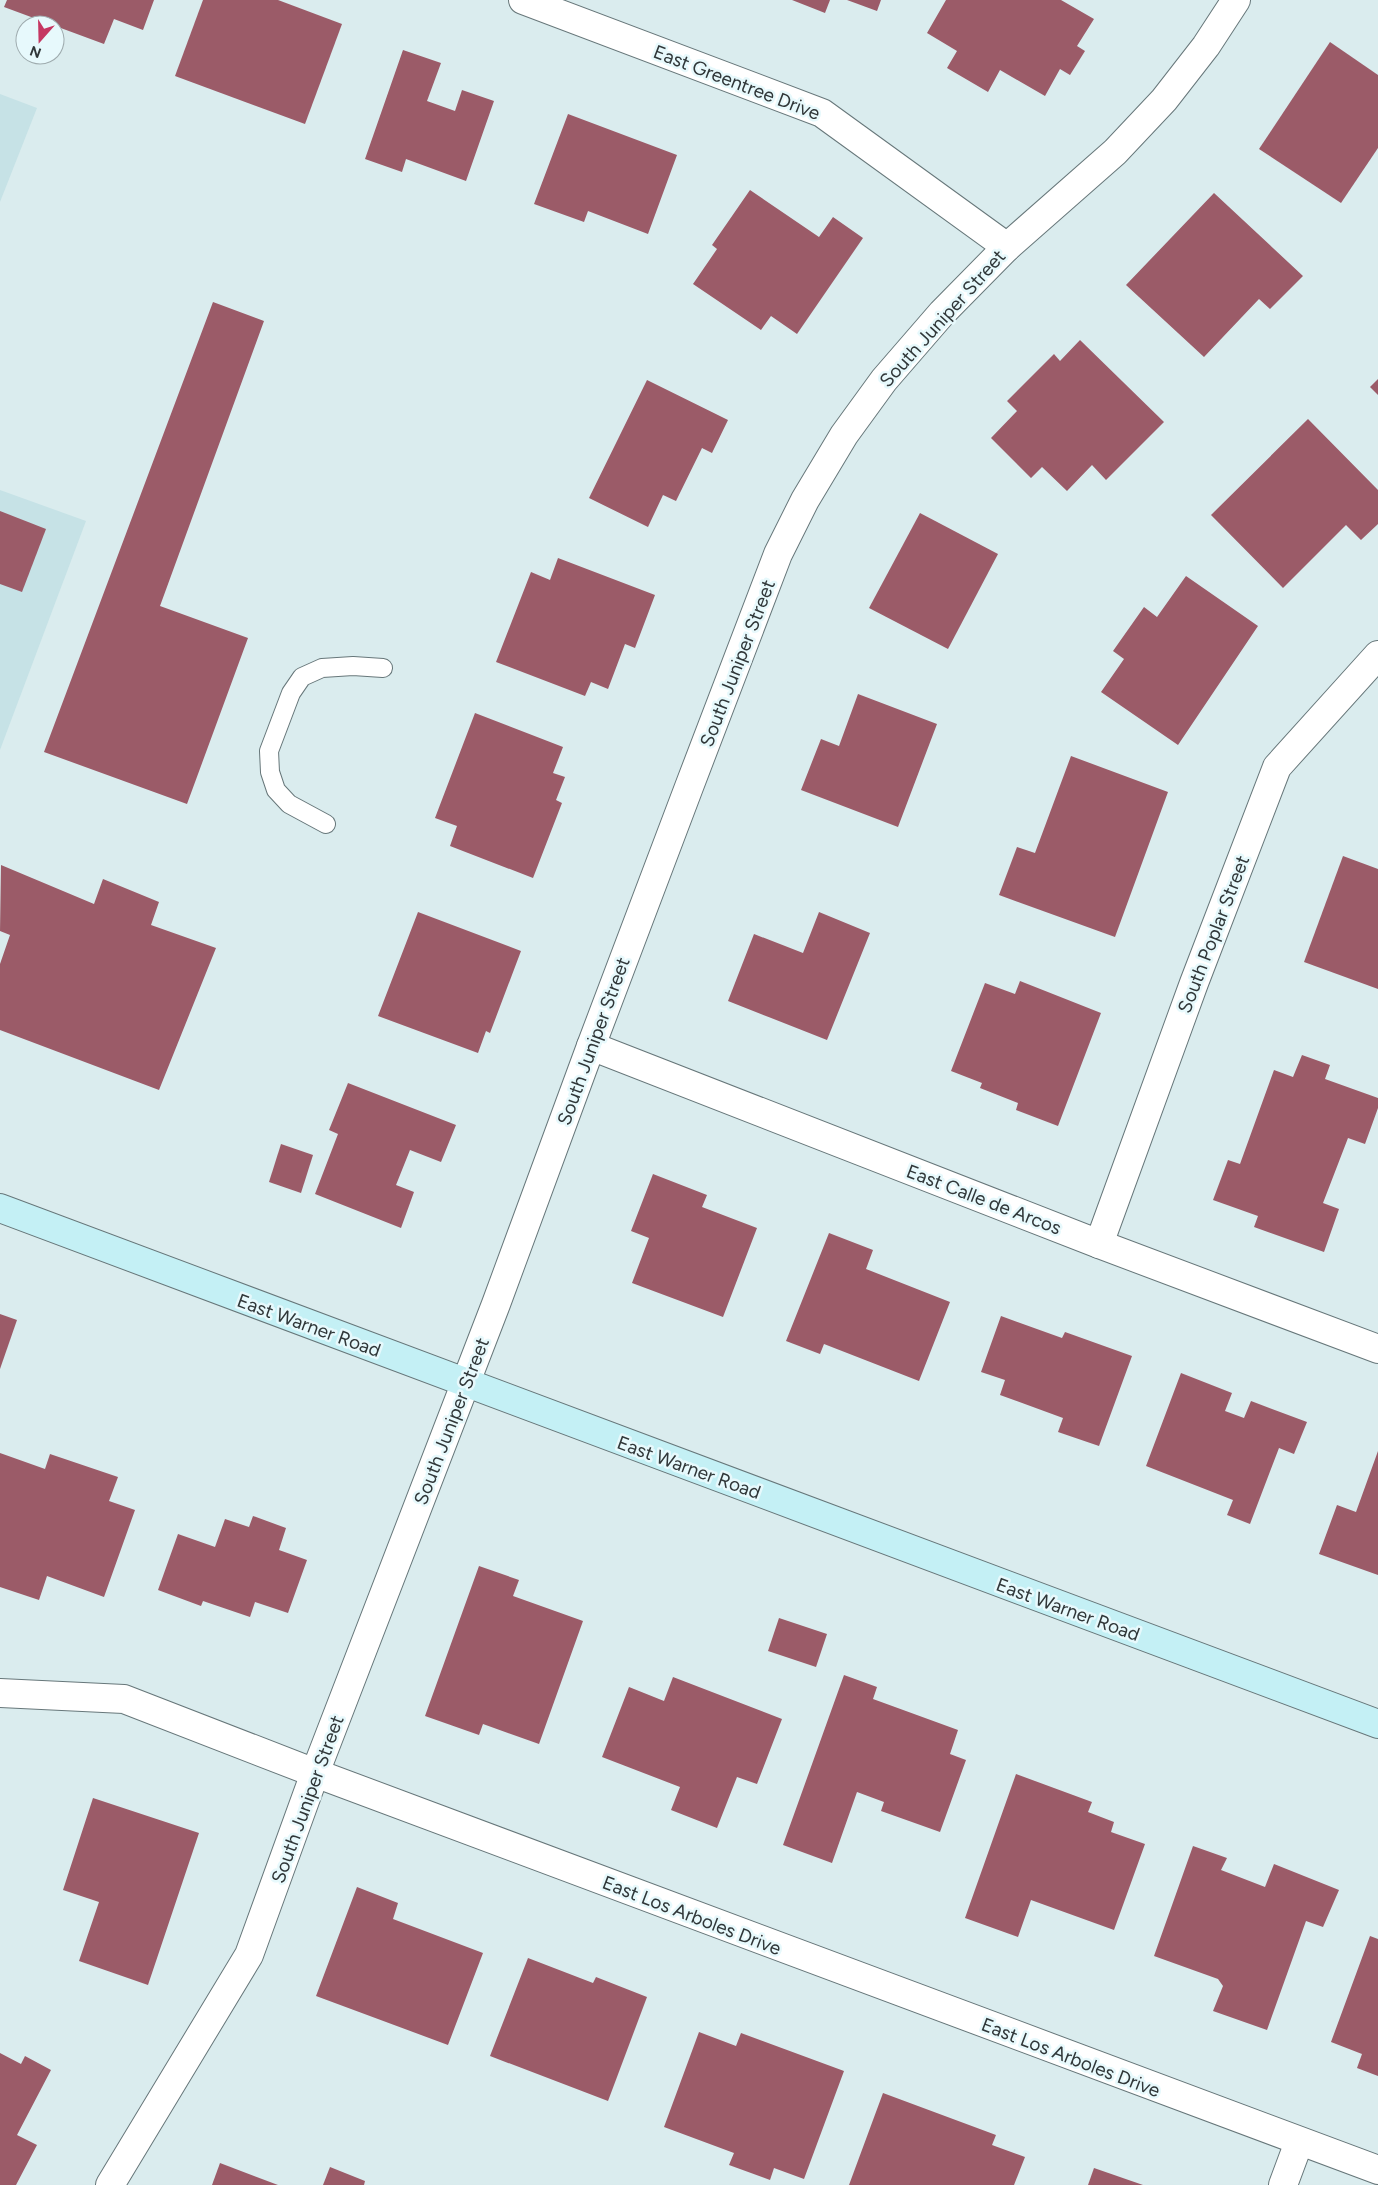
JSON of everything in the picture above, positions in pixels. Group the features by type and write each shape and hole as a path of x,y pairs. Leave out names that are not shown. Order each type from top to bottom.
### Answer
{"main road":[{"name":"East Warner Road","path":"0,1208 465,1384 1378,1724"}],"street":[{"name":"East Greentree Drive","path":"524,0 822,112 1007,247"},
{"name":"South Juniper Street","path":"110,2185 249,1955 315,1773 465,1384 778,554 805,500 844,435 884,380 942,313 1007,247 1115,152 1164,100 1206,46 1236,0"},
{"name":"South Poplar Street","path":"1099,1244 1194,983 1277,767 1378,655"},
{"name":"East Calle de Arcos","path":"591,1046 1099,1244 1378,1348"},
{"name":"East Los Arboles Drive","path":"0,1693 124,1699 315,1773 1378,2170"},
{"path":"1283,2185 1299,2142"}],"lane":[{"path":"326,824 289,804 276,790 270,772 269,751 291,693 302,677 322,668 353,666 383,668"}],"shaded area":[{"path":"0,94 37,108 0,202"},
{"path":"0,490 86,521 0,750"}],"building":[{"path":"7,0 154,0 143,30 114,19 104,44 65,30 65,15 26,15 4,7"},
{"path":"203,0 278,0 342,24 305,124 175,76"},
{"path":"792,0 830,0 825,13"},
{"path":"847,0 881,0 877,11"},
{"path":"946,0 1061,0 1094,19 1077,46 1085,51 1070,75 1060,69 1045,96 1000,70 988,92 947,68 957,51 927,33"},
{"path":"1330,42 1378,75 1378,148 1341,203 1259,149"},
{"path":"403,50 441,63 427,101 455,111 462,90 494,101 466,181 406,159 402,172 365,159"},
{"path":"568,114 677,155 648,234 588,211 584,222 534,204"},
{"path":"750,190 819,237 833,217 863,238 797,334 771,316 761,330 693,284 717,249 712,245"},
{"path":"1214,193 1303,276 1270,309 1259,299 1204,357 1126,285"},
{"path":"213,302 264,321 160,606 248,638 187,804 44,752"},
{"path":"1080,340 1164,422 1106,480 1092,465 1067,491 1042,467 1031,478 991,438 1017,411 1007,401 1054,354 1060,361"},
{"path":"1378,379 1378,395 1370,387"},
{"path":"647,380 728,420 712,453 702,448 676,501 663,495 648,527 589,498"},
{"path":"1308,419 1378,490 1378,524 1361,540 1346,525 1283,588 1211,515"},
{"path":"0,511 46,529 22,592 0,584"},
{"path":"920,513 998,554 948,649 869,608"},
{"path":"558,558 655,595 635,648 625,644 608,689 591,682 585,696 496,662 531,572 550,580"},
{"path":"1186,576 1258,626 1178,745 1101,692 1124,659 1113,651 1144,607 1157,617"},
{"path":"858,694 937,724 898,827 801,790 821,739 839,746"},
{"path":"475,713 563,747 553,773 565,777 556,800 562,803 533,878 450,846 457,826 435,818"},
{"path":"1071,756 1168,792 1115,937 999,895 1017,847 1035,853"},
{"path":"1343,856 1378,869 1378,989 1304,962"},
{"path":"1,865 94,904 103,879 159,902 151,925 216,948 159,1090 0,1030 0,964 10,935 0,931"},
{"path":"418,912 521,951 490,1033 486,1031 478,1053 378,1016"},
{"path":"819,912 870,933 827,1040 728,1001 754,934 803,953"},
{"path":"1020,981 1101,1013 1058,1126 1016,1110 1018,1103 980,1088 982,1083 951,1071 985,983 1015,994"},
{"path":"1302,1055 1330,1065 1325,1079 1378,1098 1378,1108 1365,1144 1348,1138 1323,1203 1339,1209 1324,1252 1254,1227 1258,1216 1213,1200 1228,1160 1240,1164 1274,1070 1293,1077"},
{"path":"348,1083 456,1125 441,1162 410,1150 396,1185 414,1192 401,1228 315,1194 338,1134 329,1130"},
{"path":"281,1144 313,1155 301,1193 269,1182"},
{"path":"653,1174 707,1195 702,1207 757,1228 723,1317 632,1283 649,1238 631,1231"},
{"path":"829,1233 873,1250 866,1269 950,1302 919,1381 824,1344 820,1354 786,1341"},
{"path":"0,1314 17,1320 0,1369"},
{"path":"1001,1316 1062,1338 1065,1332 1132,1356 1099,1446 1058,1432 1063,1418 1000,1395 1005,1380 981,1372"},
{"path":"1181,1373 1232,1393 1225,1411 1244,1418 1251,1401 1307,1422 1294,1454 1279,1448 1250,1524 1227,1515 1233,1500 1146,1466"},
{"path":"1378,1451 1378,1575 1319,1554 1337,1505 1356,1512"},
{"path":"0,1453 45,1469 50,1454 118,1477 109,1501 135,1510 104,1597 47,1576 39,1600 0,1587"},
{"path":"253,1516 286,1528 279,1550 307,1560 288,1613 255,1602 250,1617 203,1601 201,1606 158,1590 178,1534 215,1547 225,1519 249,1527"},
{"path":"479,1566 519,1580 513,1596 583,1621 539,1744 483,1724 479,1735 425,1716"},
{"path":"779,1618 827,1634 816,1667 768,1651"},
{"path":"844,1675 877,1687 873,1699 958,1730 950,1754 966,1760 940,1832 881,1811 884,1802 857,1792 832,1863 783,1845"},
{"path":"673,1677 782,1719 757,1784 737,1777 717,1828 671,1810 680,1787 602,1757 629,1687 664,1701"},
{"path":"1016,1774 1092,1802 1088,1812 1114,1822 1111,1832 1145,1844 1114,1930 1031,1900 1018,1937 965,1918"},
{"path":"93,1798 199,1833 148,1985 79,1961 99,1902 63,1890"},
{"path":"1193,1846 1227,1858 1221,1870 1265,1887 1274,1864 1339,1890 1323,1927 1306,1921 1267,2030 1213,2011 1223,1986 1218,1979 1154,1956"},
{"path":"357,1887 398,1903 393,1919 483,1953 448,2045 316,1996"},
{"path":"1370,1936 1378,1939 1378,2076 1357,2068 1362,2054 1331,2042"},
{"path":"528,1958 593,1983 596,1977 647,1997 608,2101 490,2056"},
{"path":"699,2032 736,2046 741,2033 844,2071 804,2179 774,2168 770,2180 729,2165 734,2153 664,2127"},
{"path":"0,2053 21,2064 25,2056 51,2070 17,2135 37,2145 16,2185 0,2185"},
{"path":"883,2093 996,2135 992,2145 1025,2157 1014,2185 849,2185"},
{"path":"220,2163 278,2185 212,2185"},
{"path":"330,2167 365,2181 364,2185 323,2185"},
{"path":"1094,2168 1143,2185 1088,2185"}]}
